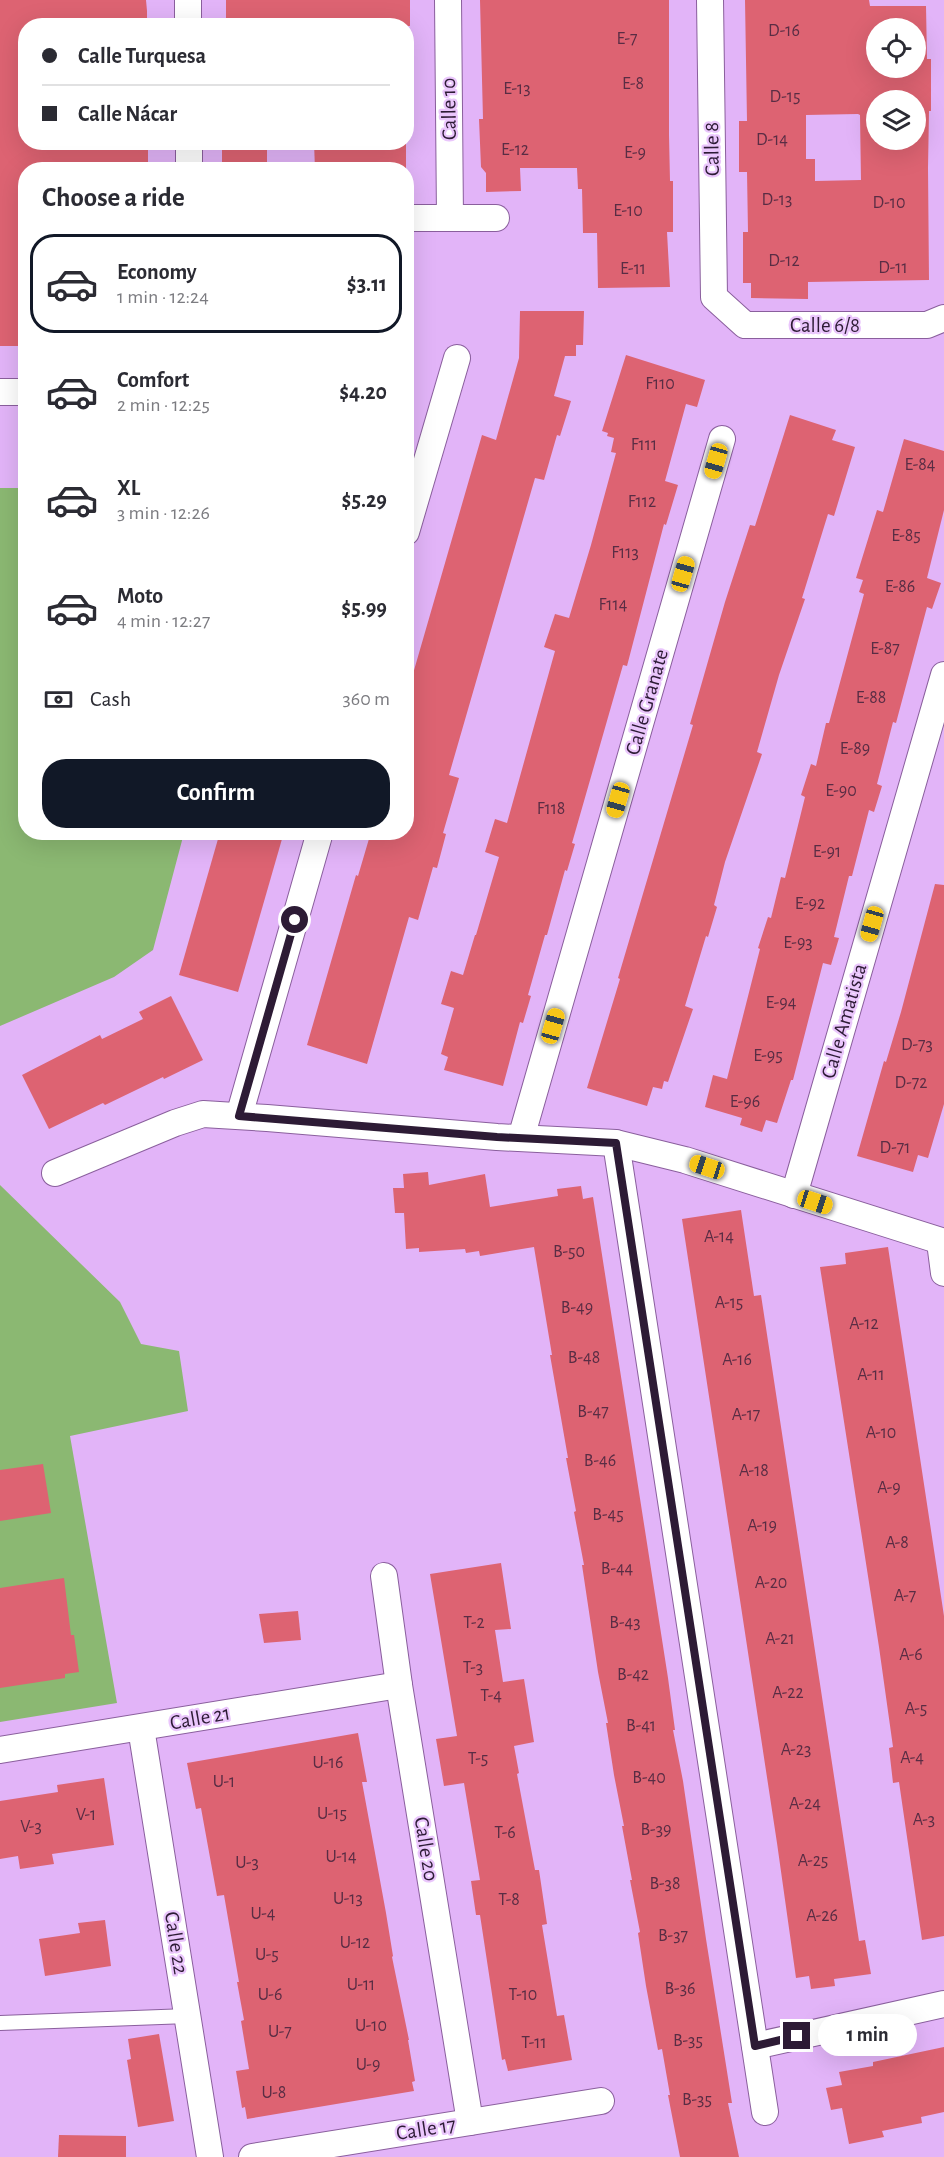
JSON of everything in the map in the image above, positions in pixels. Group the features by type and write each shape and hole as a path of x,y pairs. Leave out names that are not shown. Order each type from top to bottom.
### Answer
{"street":[{"path":"188,0 188,18"},
{"name":"Calle 10","path":"448,0 450,218"},
{"name":"Calle 8","path":"710,0 714,297"},
{"path":"414,218 495,218"},
{"name":"Calle 6/8","path":"714,297 745,325 927,325 944,318"},
{"path":"414,504 456,358"},
{"path":"0,392 18,392"},
{"name":"Calle Granate","path":"521,1138 722,439"},
{"name":"Calle Amatista","path":"794,1195 944,675"},
{"path":"239,1116 318,840"},
{"path":"55,1173 203,1114 616,1143 685,1160 942,1242 944,1273"},
{"path":"616,1143 765,2112"},
{"name":"Calle 20","path":"384,1576 399,1684 470,2122"},
{"name":"Calle 21","path":"0,1750 399,1684"},
{"name":"Calle 22","path":"141,1728 210,2157"},
{"path":"755,2046 944,2004"},
{"name":"Calle 17","path":"252,2157 601,2101"}],"lane":[{"path":"0,2023 188,2016"}],"green space":[{"path":"0,488 18,488 18,840 182,840 153,950 114,977 0,1026"},
{"path":"0,1185 120,1302 141,1344 179,1351 188,1411 70,1436 117,1703 0,1722"}],"building":[{"path":"0,0 146,0 147,18 18,18 18,150 148,150 148,162 18,162 18,346 0,346"},
{"path":"226,0 410,0 410,18 226,18"},
{"path":"480,0 669,0 670,181 673,181 673,232 667,232 670,287 598,288 597,233 583,233 582,189 578,189 577,168 520,168 521,191 486,192 486,173 481,167 479,119 483,119"},
{"path":"745,0 869,0 870,6 926,6 927,59 931,59 928,168 929,280 808,282 808,299 751,298 751,283 743,283 743,232 748,232 747,172 739,172 739,121 747,121","holes":["806,115 860,115 861,180 815,181 815,159 806,159"]},
{"path":"222,150 267,150 267,162 222,162"},
{"path":"314,150 406,150 406,162 315,162"},
{"path":"520,311 584,311 583,345 576,345 576,356 565,356 554,396 571,401 560,436 557,435 544,480 535,478 449,775 459,778 443,833 446,834 437,868 433,867 418,920 409,917 367,1064 307,1045 356,875 358,876 369,840 414,840 414,670 482,435 496,440 519,358"},
{"path":"626,355 705,380 697,407 686,404 665,481 678,485 666,525 664,524 627,666 623,665 572,843 575,844 567,871 565,870 547,935 545,935 528,995 531,996 523,1023 520,1022 503,1086 444,1070 448,1057 441,1054 454,1008 441,1004 451,971 463,975 499,857 485,852 495,819 507,823 555,651 544,647 555,614 569,618 591,545 616,453 611,452 614,438 602,431"},
{"path":"790,415 836,430 832,440 855,447 834,516 828,514 802,598 805,599 779,675 757,752 762,754 725,862 714,905 717,907 685,1006 693,1009 668,1082 664,1081 662,1089 653,1087 647,1106 587,1088 693,725 690,724 725,602 750,525 755,526"},
{"path":"904,439 944,451 944,510 927,578 941,583 932,609 927,607 896,723 893,722 877,784 882,786 874,812 869,810 852,876 849,876 834,937 839,938 831,965 823,963 793,1080 791,1080 777,1123 766,1120 762,1132 740,1125 742,1118 705,1107 713,1075 727,1079 760,949 758,948 768,917 771,918 781,877 785,878 805,797 801,795 811,764 816,766 826,723 829,723 864,594 859,592 863,580 856,578 877,510 883,512"},
{"path":"218,840 282,840 238,992 179,975"},
{"path":"935,884 944,885 944,1104 928,1158 918,1155 913,1172 857,1156 884,1061 886,1062 901,1012"},
{"path":"171,996 203,1060 49,1129 22,1075 100,1035 102,1039 143,1019 139,1012"},
{"path":"428,1172 429,1185 485,1174 490,1207 558,1196 557,1189 581,1186 583,1199 593,1197 732,2103 728,2103 739,2157 680,2157 662,2049 658,2050 646,1986 638,1933 640,1932 622,1826 624,1826 614,1775 606,1723 608,1723 582,1565 584,1565 574,1512 576,1511 566,1458 568,1458 534,1247 480,1256 479,1251 466,1253 465,1249 419,1252 419,1248 406,1249 404,1213 395,1213 393,1188 404,1188 403,1174"},
{"path":"741,1210 754,1296 761,1295 859,1941 865,1940 871,1974 834,1979 835,1986 811,1989 809,1976 796,1978 682,1219"},
{"path":"888,1247 944,1616 944,1936 922,1940 899,1782 893,1783 889,1748 893,1747 879,1647 820,1267 846,1264 845,1253"},
{"path":"43,1464 51,1513 0,1521 0,1470"},
{"path":"501,1563 511,1629 495,1630 503,1682 524,1679 534,1742 514,1746 519,1773 517,1774 535,1870 539,1870 547,1924 542,1925 557,2016 564,2015 572,2060 508,2071 505,2059 502,2060 480,1915 476,1915 471,1881 480,1880 464,1783 444,1786 436,1739 457,1736 430,1574"},
{"path":"64,1578 71,1635 74,1635 79,1672 65,1674 65,1678 0,1688 0,1588"},
{"path":"298,1611 301,1640 264,1643 259,1614"},
{"path":"358,1733 367,1782 362,1782 392,1957 409,2040 415,2081 412,2082 414,2091 247,2119 245,2107 242,2108 236,2071 249,2069 241,2021 244,2020 237,1982 239,1982 224,1895 217,1896 201,1808 196,1809 187,1763"},
{"path":"104,1778 114,1845 52,1854 54,1864 20,1869 18,1856 0,1859 0,1801 58,1792 57,1785"},
{"path":"105,1920 111,1966 45,1976 39,1939 80,1933 78,1923"},
{"path":"159,2034 174,2121 138,2127 127,2060 131,2059 128,2039"},
{"path":"944,2047 944,2112 921,2117 922,2123 882,2131 884,2137 849,2144 842,2108 831,2110 826,2088 842,2085 839,2072 873,2066 873,2062"},
{"path":"59,2135 126,2136 126,2157 58,2157"}],"route":[{"path":"295,920 239,1116 497,1137 616,1143 755,2046 797,2036"}]}
